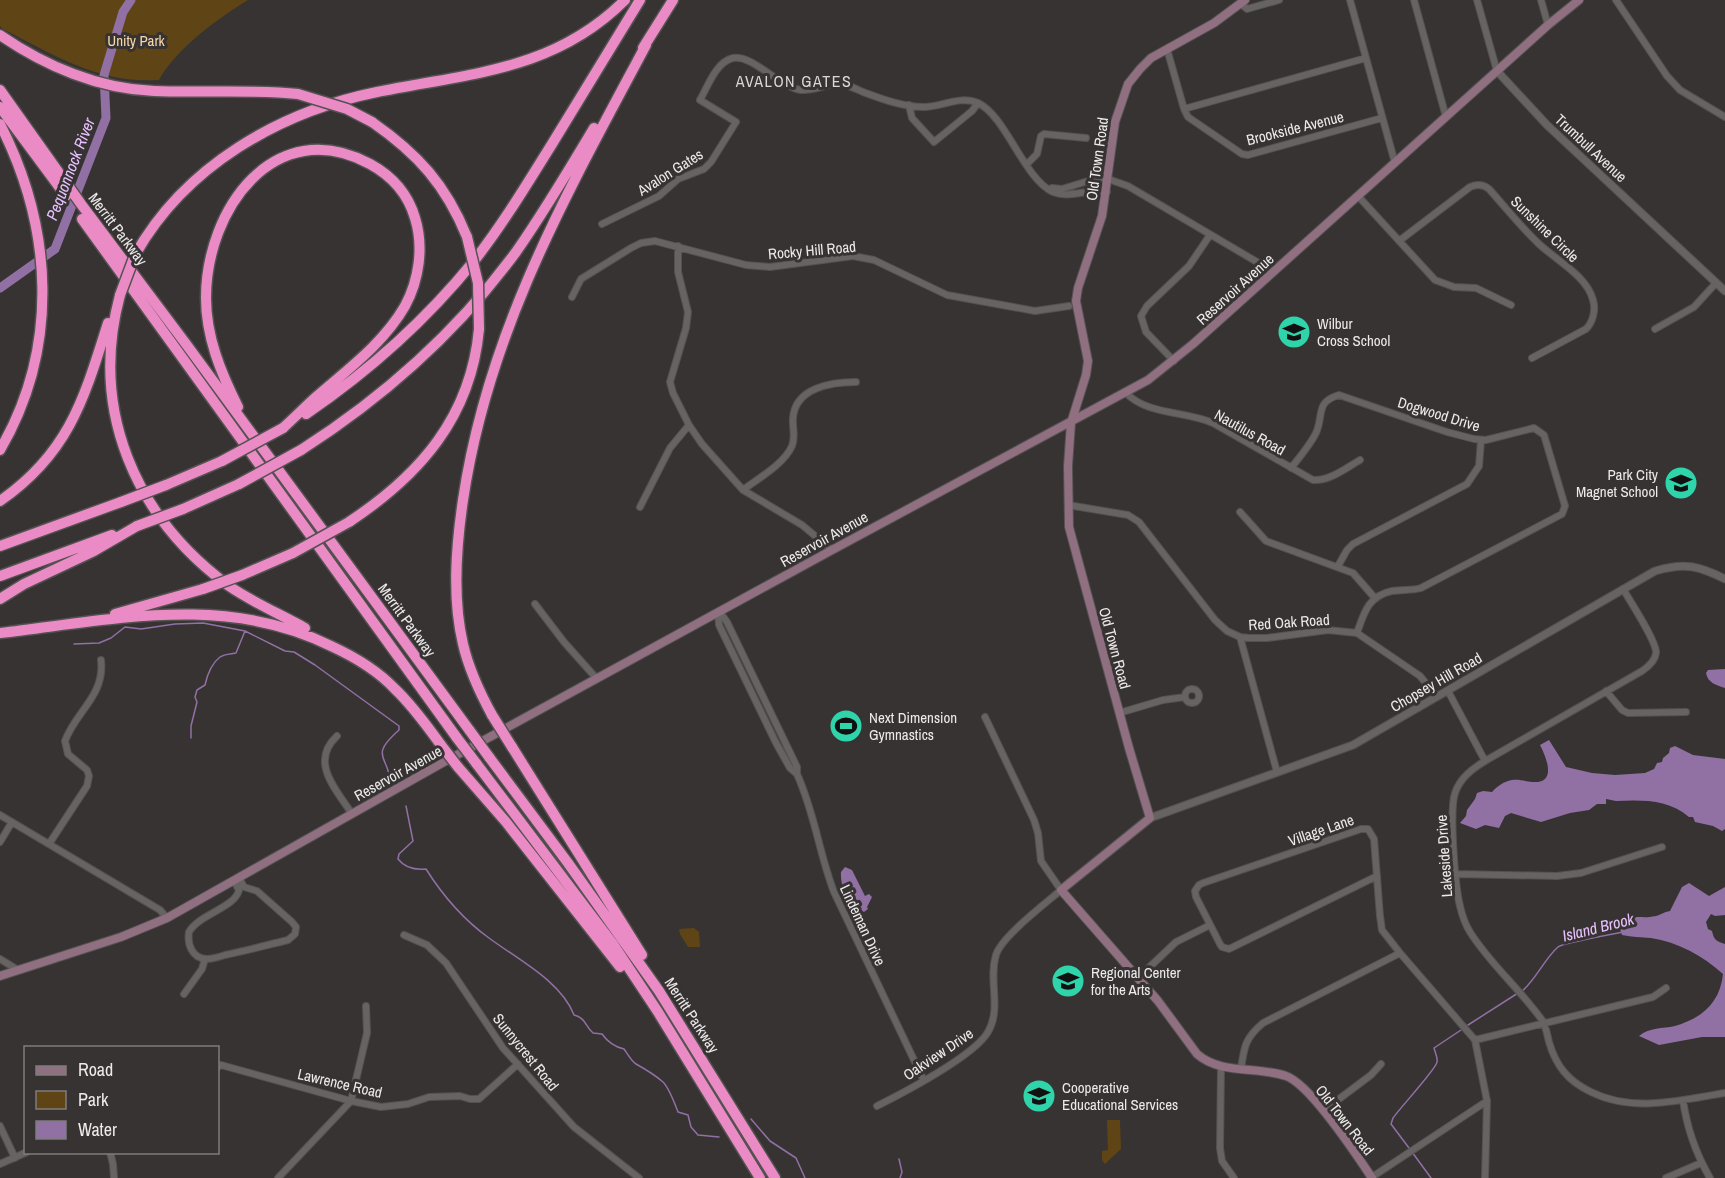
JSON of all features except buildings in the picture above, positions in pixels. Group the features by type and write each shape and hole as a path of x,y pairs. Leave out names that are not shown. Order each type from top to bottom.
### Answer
{"highway":[{"path":"0,501 27,480 41,465 62,439 74,419 135,255 159,218 187,188 232,152 269,129 311,110 354,97 533,60 584,34 625,0"},
{"path":"0,546 166,485 222,461 283,428 332,396 378,359 422,319 462,274 509,213 640,0"},
{"path":"0,576 183,509 239,484 301,450 351,417 397,380 440,340 480,297 510,259 538,219 673,0"},
{"path":"0,35 45,61 115,86 153,91 273,91 298,94 348,109 372,122 400,142 426,168 451,202 467,237 478,283 479,329 474,363 459,407 428,455 406,478 349,522 293,553 242,575 128,611 32,629"},
{"path":"646,45 577,174 534,262 498,356 474,444 458,532 456,576 463,644 480,692 492,715 675,1009 681,1026"},
{"name":"Merritt Parkway","path":"0,90 79,209 476,764 613,944 760,1178"},
{"name":"Merritt Parkway","path":"0,108 67,191"},
{"path":"0,124 23,173 35,220 42,280 41,322 35,365 22,408 0,450"},
{"path":"250,431 226,382 211,338 206,282 214,240 243,188 255,174 269,164 302,152 337,153 358,158 379,169 397,184 411,204 419,230 419,262 414,287 387,332 368,353 283,428"},
{"name":"Merritt Parkway","path":"79,209 250,431 620,935 681,1026 775,1178"},
{"path":"119,293 110,353 113,406 117,429 129,461 151,504 188,552 232,587 354,657 395,688 597,936 629,978 667,1035 675,1040"},
{"path":"0,599 24,584 94,551 136,526"},
{"path":"0,633 160,615 208,614 233,616 294,629 354,657"}],"main road":[{"name":"Reservoir Avenue","path":"0,976 128,934 167,918 832,550 1148,380 1174,361 1548,25 1580,0"},
{"name":"Old Town Road","path":"1150,818 1069,527 1071,423 1088,361 1076,301 1078,288 1102,216 1115,122 1128,84 1145,63 1214,23 1243,2"},
{"path":"1061,890 1150,818"},
{"name":"Old Town Road","path":"1061,890 1139,977 1197,1054 1204,1060 1221,1067 1255,1069 1286,1076 1308,1092 1372,1178"}],"street":[{"path":"1243,2 1247,9 1279,0"},
{"path":"1350,0 1395,163"},
{"path":"1414,0 1446,117"},
{"name":"Trumbull Avenue","path":"1477,0 1497,71 1547,125 1725,291"},
{"path":"1540,0 1548,25"},
{"path":"1616,0 1667,76 1687,95 1725,117"},
{"path":"1167,49 1184,109 1366,58"},
{"name":"Avalon Gates","path":"602,224 659,196 678,179 704,169 711,162 736,122 700,100 720,64 734,57 744,59 788,87 800,90 843,84 890,102 925,108 965,100 978,103"},
{"path":"909,105 912,118 934,142 972,111 978,103 989,112 1041,184 1057,194 1066,195 1096,189 1107,192"},
{"name":"Brookside Avenue","path":"1184,109 1191,120 1242,154 1248,155 1382,118"},
{"path":"1027,164 1037,154 1041,136 1044,134 1086,138"},
{"path":"1031,171 1046,185 1057,189 1088,181 1108,180 1128,186 1274,272"},
{"name":"Sunshine Circle","path":"1399,241 1470,188 1477,185 1489,189 1523,228 1580,279 1593,299 1594,313 1586,329 1532,358"},
{"path":"1358,196 1435,280 1454,287 1476,288 1511,305"},
{"path":"1174,361 1146,332 1141,316 1143,310 1189,266 1210,235"},
{"name":"Rocky Hill Road","path":"572,297 581,279 641,243 655,241 723,261 770,267 853,256 874,260 947,295 1035,311 1069,306"},
{"path":"678,246 678,272 688,312 686,328 670,382 689,425 702,444 743,490 802,525 832,550"},
{"path":"1655,329 1694,307 1716,283"},
{"path":"743,490 782,460 792,447 795,407 802,397 812,390 829,384 856,382"},
{"name":"Nautilus Road","path":"1126,393 1140,404 1201,418 1213,423 1308,478 1322,480 1360,460"},
{"name":"Dogwood Drive","path":"1291,468 1316,432 1325,402 1339,395 1447,432 1481,440 1531,429 1540,431 1544,435 1564,501 1564,511 1559,516 1421,588 1410,591 1393,591 1374,597"},
{"path":"640,507 669,448 689,425"},
{"path":"1338,566 1353,544 1467,484 1479,466 1481,440"},
{"name":"Red Oak Road","path":"1068,505 1128,516 1139,522 1215,620 1227,631 1240,637 1267,638 1328,630 1356,633 1420,676 1437,698"},
{"path":"1240,512 1269,542 1355,574 1374,597 1356,633"},
{"name":"Chopsey Hill Road","path":"1150,818 1353,745 1655,571 1681,566 1703,568 1725,579"},
{"name":"Lakeside Drive","path":"1623,590 1653,641 1656,653 1654,660 1647,668 1485,761 1468,772 1461,780 1452,801 1460,908 1470,932 1544,1023 1553,1055 1559,1066 1579,1086 1602,1097 1624,1103 1649,1104 1725,1093"},
{"path":"535,604 564,642 597,679"},
{"name":"Lindeman Drive","path":"718,613 727,622 766,702 789,759"},
{"name":"Lindeman Drive","path":"718,613 719,625 765,720 797,774 816,825 827,875 834,892 924,1081"},
{"path":"1240,637 1277,772"},
{"path":"49,844 88,783 87,770 69,754 65,741 98,688 102,674 101,660"},
{"path":"1448,691 1485,761"},
{"path":"1606,691 1622,710 1628,713 1686,712"},
{"path":"1119,713 1163,700 1185,697"},
{"path":"759,706 766,702"},
{"path":"765,720 773,717"},
{"path":"985,717 1034,820 1041,861 1061,890"},
{"path":"337,736 328,745 324,756 325,768 352,814"},
{"path":"0,815 160,910 167,918"},
{"path":"0,842 12,822"},
{"name":"Village Lane","path":"1210,925 1196,897 1195,891 1199,885 1361,829 1368,829 1373,835 1381,924 1400,953 1475,1040"},
{"path":"1456,874 1557,876 1581,873 1662,847"},
{"path":"1139,977 1176,942 1210,925 1222,947 1232,948 1377,876"},
{"path":"237,880 244,887 258,891 296,927 295,934 288,940 205,959 191,950 188,941 189,932 198,921 235,898 239,890 237,880"},
{"name":"Oakview Drive","path":"877,1107 924,1081 984,1038 994,1015 994,961 998,951 1014,932 1061,890"},
{"name":"Sunnycrest Road","path":"404,935 426,945 446,963 503,1048 574,1127 639,1178"},
{"path":"1240,1069 1245,1042 1263,1023 1400,953"},
{"path":"0,959 18,970"},
{"path":"184,994 202,969 205,959"},
{"path":"1485,1178 1487,1101 1475,1040 1653,997 1666,988"},
{"path":"278,1178 351,1101 367,1033 366,1006"},
{"name":"Lawrence Road","path":"219,1066 351,1101 394,1107 429,1098 460,1096 479,1099 518,1064"},
{"path":"1323,1111 1371,1075 1381,1064"},
{"path":"1221,1067 1220,1148 1222,1161 1234,1178"},
{"path":"1683,1100 1687,1127 1701,1163 1710,1178"},
{"path":"1372,1178 1487,1101"},
{"path":"0,1126 15,1158"},
{"path":"0,1164 24,1154"},
{"path":"110,1154 114,1178"},
{"path":"1666,1178 1701,1163"}],"green space":[{"name":"Unity Park","path":"0,0 248,0 211,25 186,46 159,80 137,80 116,77 78,66 3,29 0,26"},
{"path":"694,928 699,932 700,947 688,947 679,929"},
{"path":"1107,1120 1120,1120 1121,1149 1105,1164 1102,1160 1102,1151 1108,1150"}],"water":[{"path":"1725,669 1725,688 1713,683 1706,673 1708,670"},
{"path":"1549,740 1566,767 1592,773 1615,775 1645,773 1654,769 1657,763 1662,762 1670,748 1675,746 1693,755 1725,759 1725,829 1722,831 1713,826 1695,822 1693,817 1664,804 1606,799 1606,804 1597,804 1589,810 1541,822 1511,813 1505,816 1499,828 1485,825 1476,829 1460,823 1477,793 1492,792 1501,784 1511,780 1532,782 1545,779 1548,769 1540,745"},
{"path":"845,867 852,870 865,896 869,894 872,897 868,909 864,912 859,909 858,904 847,894 843,886 841,872"},
{"path":"1689,883 1709,896 1725,887 1725,915 1711,914 1706,922 1716,940 1725,944 1725,1037 1702,1037 1659,1045 1639,1036 1652,1030 1685,1023 1701,1014 1714,1001 1723,974 1707,961 1680,946 1651,938 1622,935 1620,929 1632,918 1656,916 1670,911 1682,887"}],"waterway":[{"name":"Pequonnock River","path":"0,288 55,249 106,118 104,75 123,12 131,0"},
{"path":"74,644 99,643 111,638 125,627 141,629 203,623 245,631 285,651 294,652 399,726 399,730 389,740 382,753 390,776 390,786"},
{"path":"191,738 197,690 205,685 210,670 220,657 236,653 245,631"},
{"path":"406,806 413,841 399,854 398,859 411,868 426,869 447,898 471,923 549,981 568,1003 574,1015 583,1020 593,1033 602,1034 617,1047 624,1049 634,1063 663,1082 678,1112 688,1115 691,1127 698,1135 719,1137"},
{"name":"Island Brook","path":"1522,991 1558,947 1623,932"},
{"name":"Island Brook","path":"1468,1025 1518,993"},
{"name":"Island Brook","path":"1409,1148 1391,1124 1393,1118 1435,1066 1437,1059 1434,1048 1461,1030"},
{"path":"751,1119 770,1141 796,1158 805,1178"},
{"name":"Island Brook","path":"1412,1152 1431,1178"},
{"path":"899,1159 902,1172 900,1178"}],"place":[{"name":"Wilbur Cross School","path":"1294,332"},
{"name":"Park City Magnet School","path":"1681,483"},
{"name":"Next Dimension Gymnastics","path":"846,726"},
{"name":"Regional Center for the Arts","path":"1068,981"},
{"name":"Cooperative Educational Services","path":"1039,1096"}],"district":[{"name":"AVALON GATES","path":"794,81"}]}
